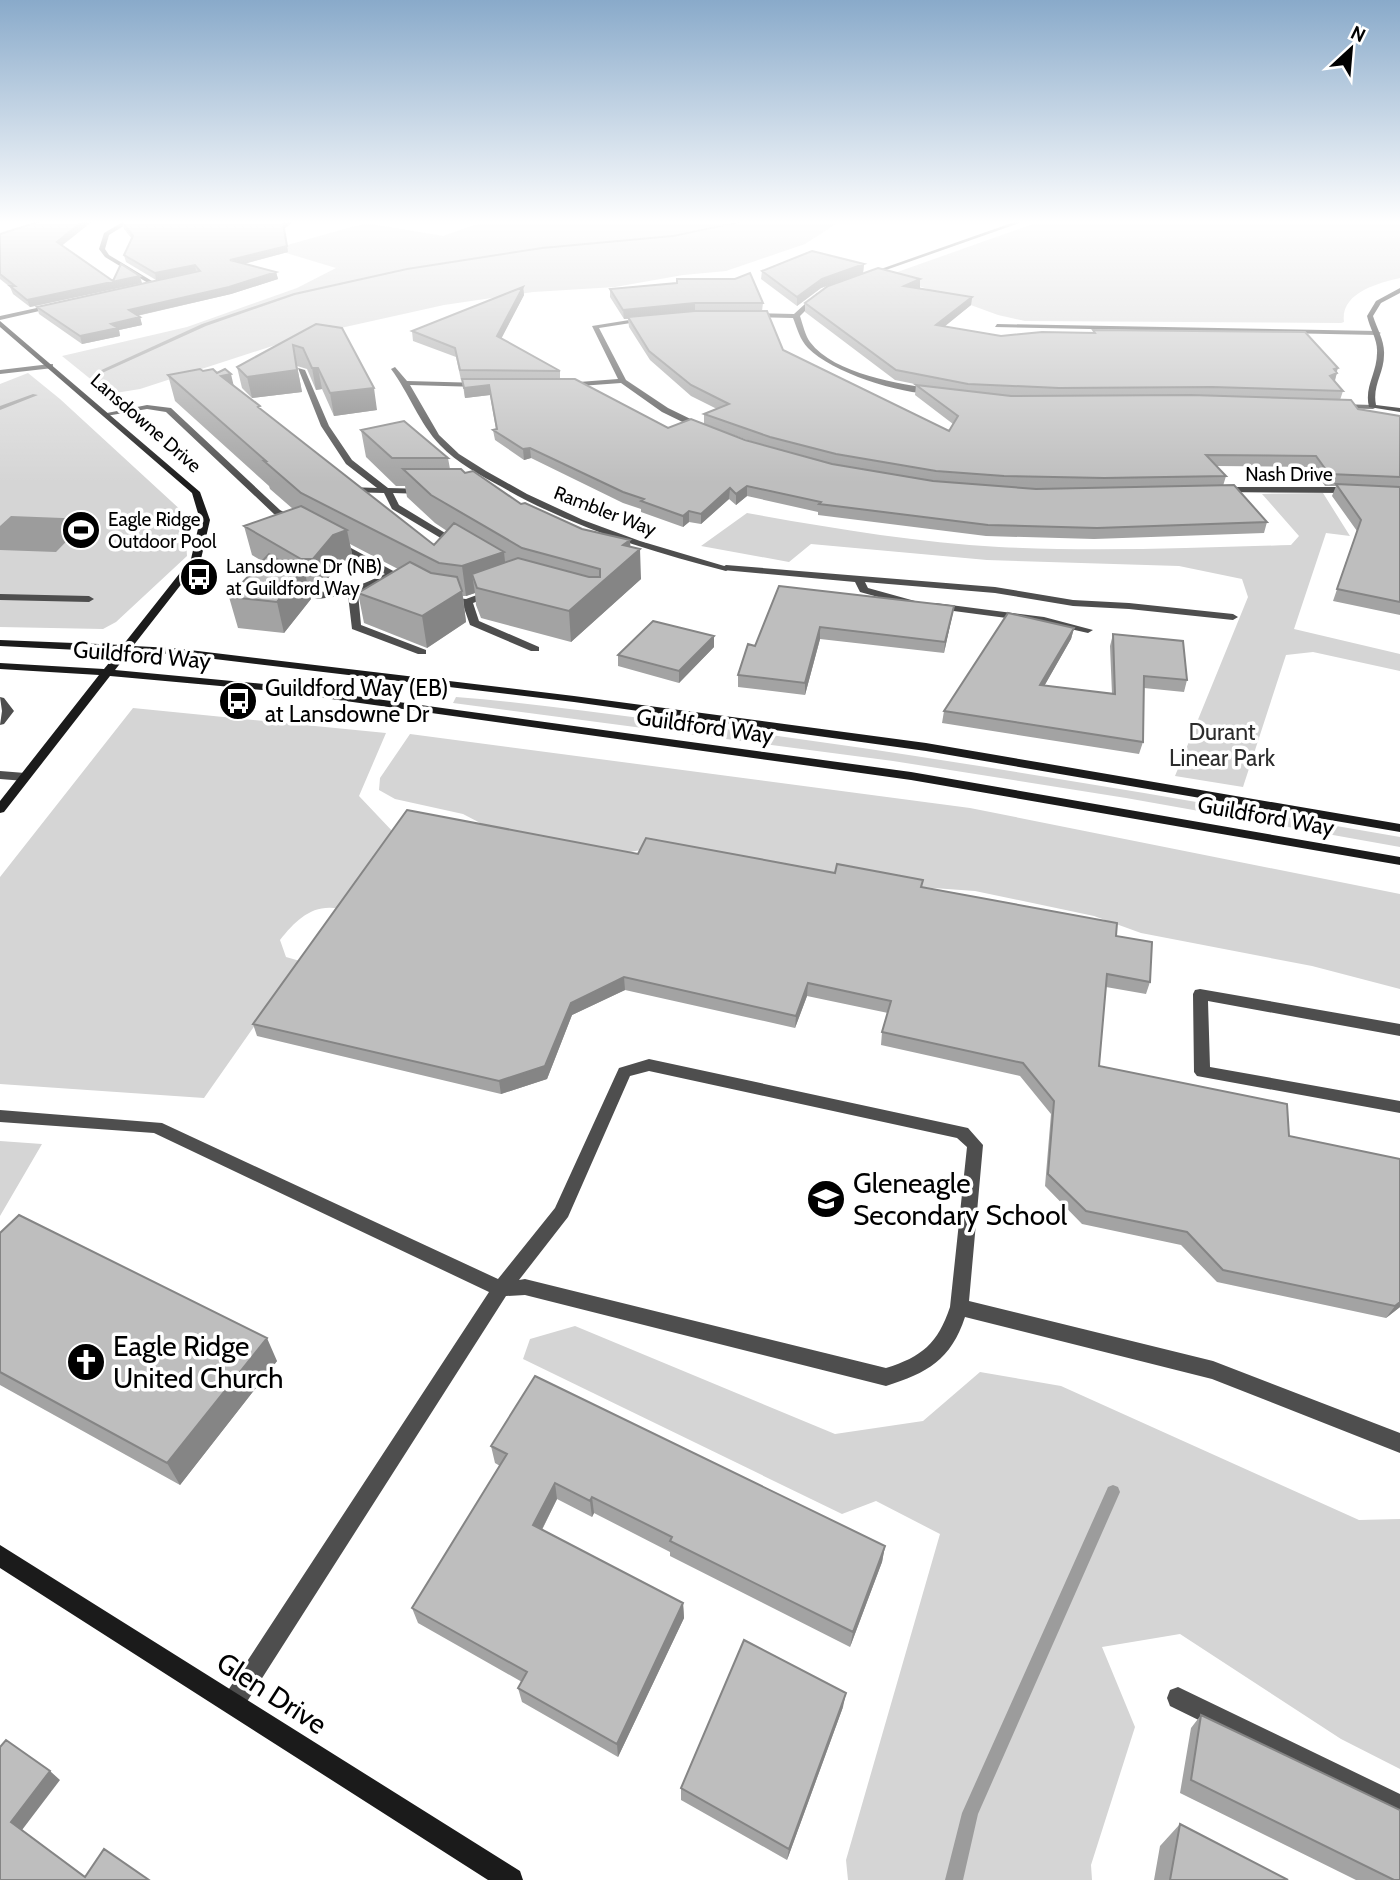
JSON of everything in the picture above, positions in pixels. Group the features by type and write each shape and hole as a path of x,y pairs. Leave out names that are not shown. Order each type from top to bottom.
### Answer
{"main road":[{"path":"1373,308 1370,316 1382,351 1372,379 1370,398 1373,407 1400,410"},
{"name":"Lansdowne Drive","path":"0,320 196,492 205,520 196,559 0,809"},
{"name":"Guildford Way","path":"0,643 127,648 295,664 926,747 1400,828"},
{"name":"Guildford Way","path":"0,666 107,672 274,688 911,776 1400,862"},
{"name":"Glen Drive","path":"0,1556 511,1880"}],"street":[{"path":"0,320 51,308"},
{"path":"796,316 802,308"},
{"path":"746,315 796,316"},
{"path":"796,316 810,347 839,365 891,384 946,394"},
{"path":"661,318 595,326 623,381 665,410 710,432"},
{"path":"997,326 1377,332"},
{"path":"0,372 50,366"},
{"name":"Rambler Way","path":"395,369 407,383 419,413 444,445 476,469 550,510 684,558 726,568 995,590 1073,603 1234,617"},
{"path":"301,370 325,426 349,462 387,491 394,507 464,548"},
{"path":"560,385 623,381"},
{"path":"407,383 486,385"},
{"path":"1334,405 1373,407"},
{"path":"106,414 147,407 167,410 277,512 300,524"},
{"path":"340,482 350,491 438,491"},
{"path":"494,491 514,492"},
{"name":"Nash Drive","path":"1212,491 1365,491"},
{"path":"323,537 417,587"},
{"path":"285,582 305,595 353,593 393,574"},
{"name":"Rambler Way","path":"859,579 864,590 907,603 1044,620 1088,630"},
{"path":"429,593 441,599 467,602 499,590"},
{"path":"353,593 356,627 422,652"},
{"path":"0,597 89,599"},
{"path":"467,602 474,623 535,649"},
{"path":"0,700 8,711 0,722"},
{"path":"0,775 25,776"},
{"path":"1400,1030 1200,994 1202,1072 1400,1107"},
{"path":"0,1115 156,1127 501,1289 526,1287 886,1377 916,1369 939,1350 953,1329 959,1307 975,1145 962,1133 649,1065 624,1072 562,1212 501,1289 233,1703"},
{"path":"959,1307 1213,1370 1400,1443"},
{"path":"1178,1698 1400,1807"}],"green space":[{"path":"241,308 432,308 300,337 140,389 109,394 62,356 187,327"},
{"path":"978,308 1346,308 1344,322 1341,323 1025,321"},
{"path":"28,373 184,513 187,556 116,622 103,629 0,627 0,384"},
{"name":"Durant Linear Park","path":"1323,493 1350,536 1326,533 1294,629 1400,654 1400,671 1313,652 1286,655 1243,787 1175,776 1248,597 1242,579 1179,566 987,560 811,544 789,562 701,546 747,513 873,534 999,547 1108,549 1291,545 1299,536 1262,494"},
{"path":"456,697 750,732 1029,774 1400,837 1400,847 1126,798 893,761 453,703"},
{"path":"133,708 386,733 359,796 395,834 340,909 321,908 313,911 292,926 280,940 286,957 300,961 204,1098 0,1084 0,877"},
{"path":"410,734 970,808 1400,894 1400,989 1312,966 1141,933 1094,916 975,891 905,886 663,846 630,852 486,826 463,814 395,799 379,790 380,778"},
{"path":"0,1141 42,1144 0,1216"},
{"path":"575,1326 835,1434 923,1421 980,1372 1061,1386 1359,1520 1400,1519 1400,1769 1341,1739 1180,1634 1102,1647 1135,1727 1091,1865 1092,1880 848,1880 846,1860 940,1534 876,1501 842,1514 523,1359 530,1339"}],"shaded area":[{"path":"11,516 88,519 56,552 0,550 0,526"}],"building":[{"path":"38,308 139,308 129,310 140,317 111,324 118,328 80,336"},
{"path":"471,308 512,308 497,336 560,371 460,370 455,348 412,331"},
{"path":"811,308 958,308 936,325 1001,336 1042,332 1095,333 1093,330 1305,332 1338,368 1334,369 1337,373 1330,376 1343,391 1212,387 1059,388 968,384 896,370"},
{"path":"695,311 767,311 783,350 949,431 958,416 916,385 1011,396 1191,395 1351,400 1358,409 1400,416 1400,477 1329,474 1316,456 1206,455 1226,476 1104,478 1004,476 936,471 836,454 770,437 704,414 729,404 691,385 649,351 628,317"},
{"path":"316,324 342,328 374,388 330,393 318,368 312,368 303,348 293,345 297,370 247,377 237,367"},
{"path":"213,369 217,373 225,369 231,374 221,376 434,545 454,523 504,552 462,566 439,563 301,493 168,375"},
{"path":"462,379 575,379 668,428 691,419 745,440 832,464 933,481 1036,489 1234,485 1267,522 1097,528 988,525 819,504 821,502 747,486 736,494 730,488 701,514 689,511 683,516 641,501 644,499 623,492 530,448 523,449 493,430 497,429 489,385 464,388"},
{"path":"404,421 448,458 392,458 361,430"},
{"path":"403,469 461,469 465,473 473,471 521,504 525,503 582,529 630,540 623,545 640,549 569,611 477,588 472,574 518,558 589,577 600,577 600,569 522,548 431,495"},
{"path":"1336,484 1400,487 1400,602 1337,589 1361,520"},
{"path":"301,506 347,530 333,535 313,559 301,559 244,526"},
{"path":"269,554 293,569 304,569 277,602 229,597"},
{"path":"410,562 431,573 457,577 462,591 422,616 358,593"},
{"path":"779,586 954,606 945,642 820,627 805,683 738,675 748,644 755,646"},
{"path":"1008,613 1074,628 1040,685 1115,694 1113,634 1183,641 1187,680 1144,676 1143,742 944,711"},
{"path":"653,621 714,636 679,671 618,655"},
{"path":"407,810 638,854 646,838 835,873 837,864 923,880 921,887 1117,923 1116,936 1152,942 1150,982 1107,974 1099,1066 1287,1104 1289,1136 1400,1159 1400,1302 1395,1306 1223,1270 1187,1232 1086,1211 1048,1174 1054,1101 1023,1063 882,1032 891,1001 808,983 796,1016 624,977 571,1003 545,1066 499,1081 253,1024"},
{"path":"19,1215 267,1338 167,1463 0,1372 0,1233"},
{"path":"535,1376 885,1546 853,1632 670,1541 672,1537 592,1497 590,1501 555,1483 533,1525 683,1603 617,1744 518,1688 527,1672 412,1608 507,1454 491,1446"},
{"path":"744,1640 846,1693 789,1849 681,1788"},
{"path":"1201,1715 1400,1810 1400,1880 1394,1880 1191,1780"},
{"path":"6,1740 50,1771 11,1822 85,1877 104,1849 149,1880 0,1880 0,1747"},
{"path":"1180,1824 1288,1880 1170,1880"}],"waterway":[{"path":"100,372 204,325 254,308"},
{"path":"0,408 35,395"},
{"path":"954,1880 970,1813 1113,1492"}],"place":[{"name":"Eagle Ridge Outdoor Pool","path":"81,530"},
{"name":"Lansdowne Dr (NB) at Guildford Way","path":"199,577"},
{"name":"Guildford Way (EB) at Lansdowne Dr","path":"238,701"},
{"name":"Gleneagle Secondary School","path":"826,1199"},
{"name":"Eagle Ridge United Church","path":"86,1362"}]}
